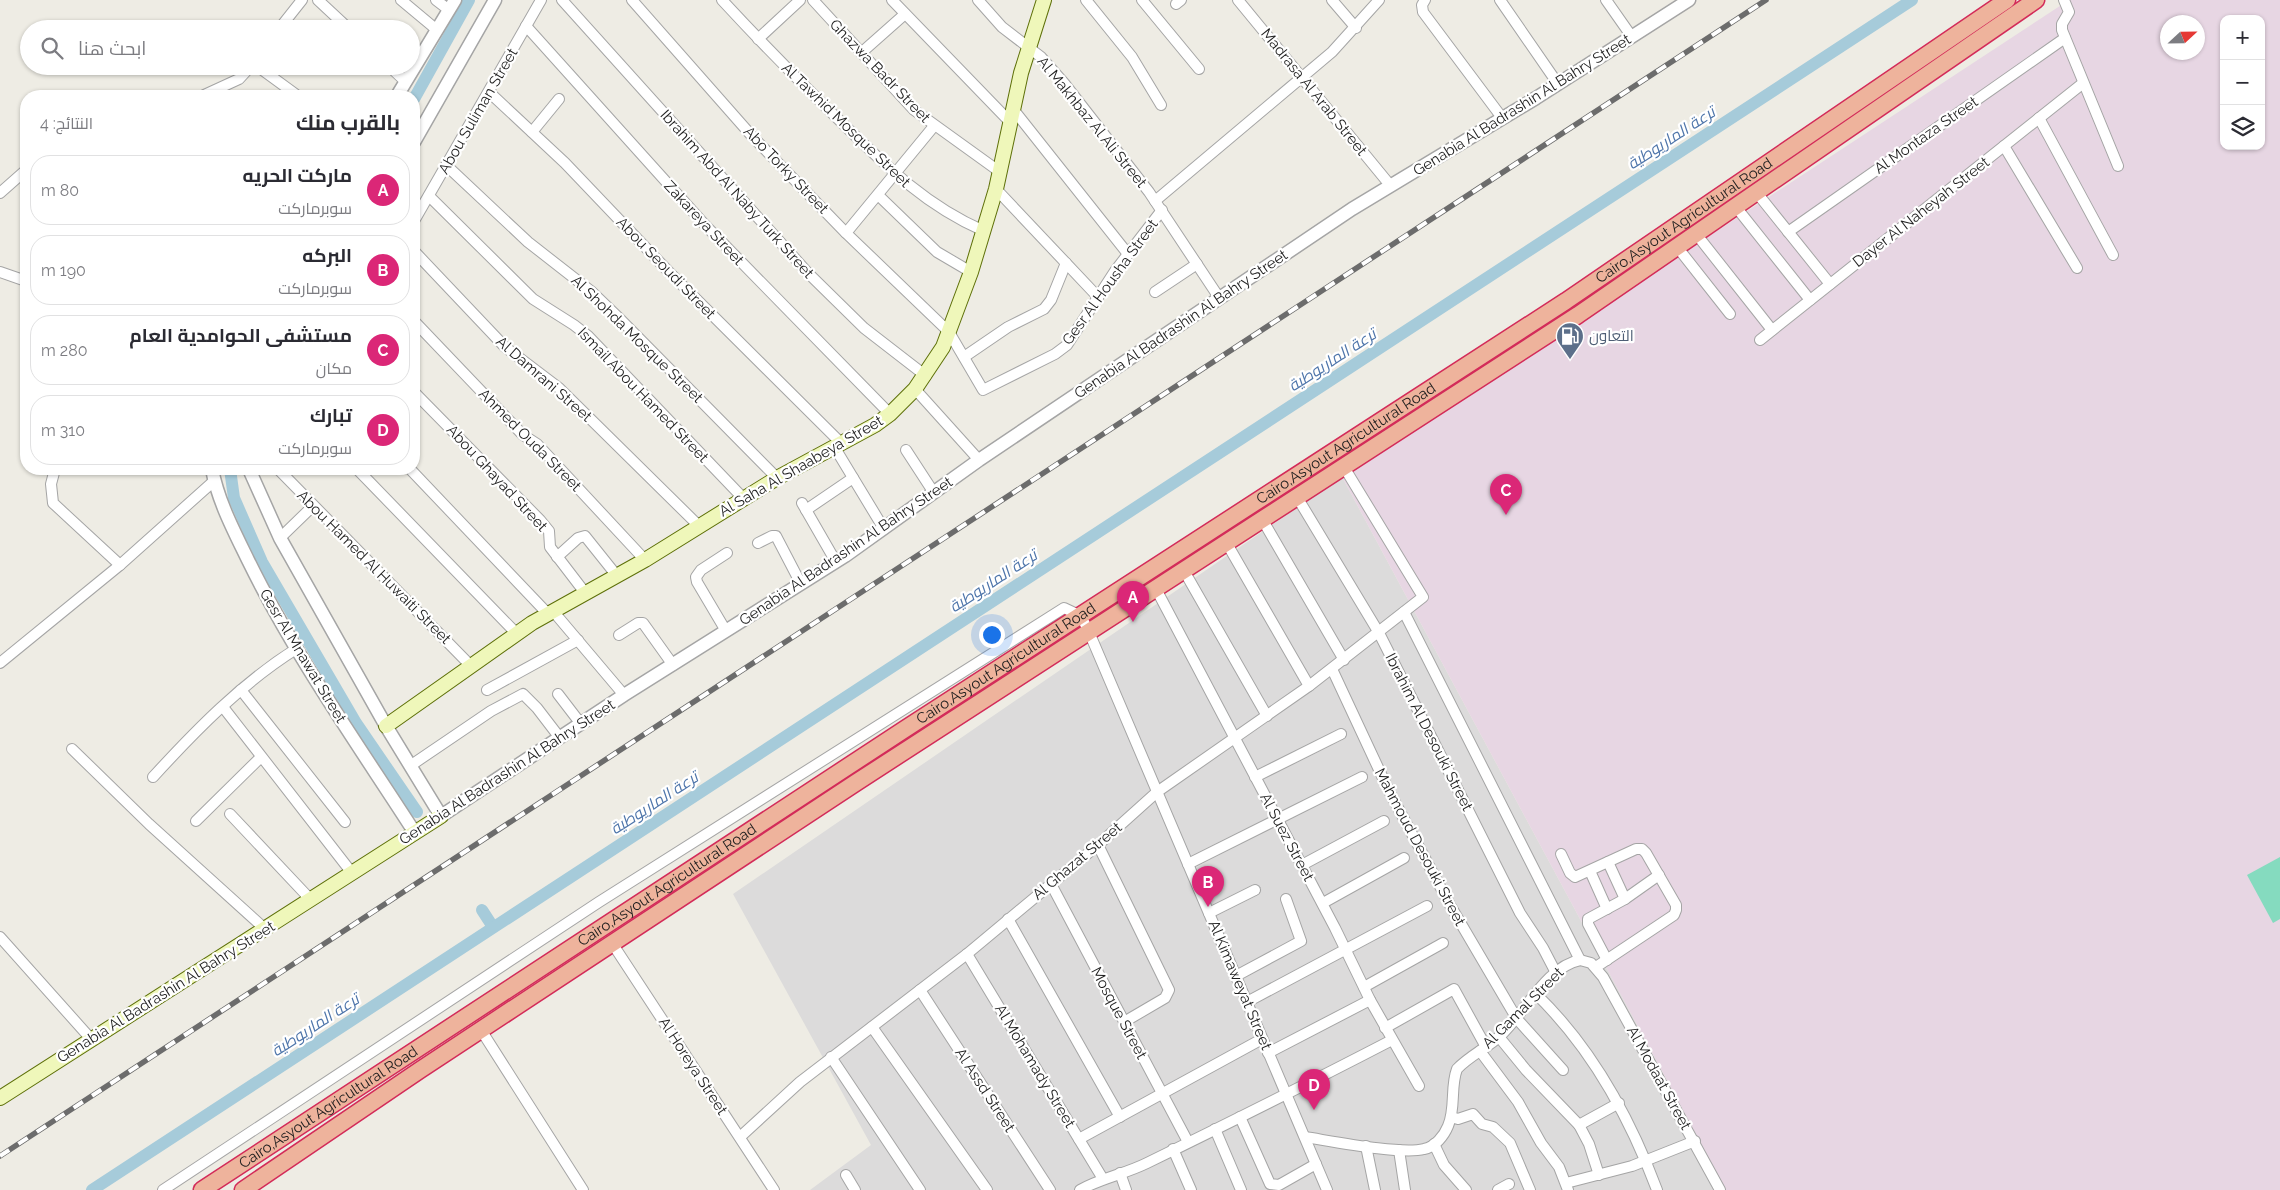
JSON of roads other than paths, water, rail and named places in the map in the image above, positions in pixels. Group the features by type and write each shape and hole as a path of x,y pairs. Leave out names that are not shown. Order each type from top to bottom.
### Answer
{"highway":[{"name":"Cairo,Asyout Agricultural Road","path":"202,1190 905,729 1566,301 2007,0"},
{"name":"Cairo,Asyout Agricultural Road","path":"243,1190 612,943 1155,587 1529,347 1697,235 2036,0"}],"main road":[{"name":"Al Saha Al Shaabeya Street","path":"386,726 516,633 550,612 645,560 777,478 839,446 890,414 915,389 926,376 949,332 971,272 996,190 1028,46 1044,0"},
{"name":"Genabia Al Badrashin Al Bahry Street","path":"0,1098 441,816"}],"street":[{"path":"286,20 302,0"},
{"path":"318,0 339,20"},
{"path":"401,0 437,30"},
{"path":"420,59 452,5 436,0"},
{"path":"420,131 495,0"},
{"name":"Abou Suliman Street","path":"420,211 541,0"},
{"name":"Ibrahim Abd Al Naby Turk Street","path":"562,0 815,280 864,328 926,376"},
{"name":"Abo Torky Street","path":"632,0 751,134 846,233 949,332"},
{"name":"Al Tawhid Mosque Street","path":"722,0 758,39 895,174 937,208 984,231"},
{"path":"758,39 800,0"},
{"name":"Ghazwa Badr Street","path":"814,0 914,110 1000,172"},
{"path":"892,0 1012,116 1128,254"},
{"name":"Al Makhbaz Al Ali Street","path":"978,0 1002,27 1041,57 1064,83 1162,210 1220,299"},
{"path":"1086,0 1127,50 1161,105"},
{"path":"1142,0 1198,69"},
{"name":"Madrasa Al Arab Street","path":"1238,0 1390,185"},
{"path":"1332,0 1356,28"},
{"path":"1424,0 1422,5 1423,12 1503,119"},
{"path":"1500,0 1558,84"},
{"path":"1606,0 1632,37"},
{"name":"Genabia Al Badrashin Al Bahry Street","path":"441,816 624,695 836,562 979,460 1390,185 1503,119 1632,37 1676,4 1689,0"},
{"path":"2064,0 2069,9 2061,27 2064,38 2118,166"},
{"name":"Gesr Al Housha Street","path":"1155,201 1303,78 1356,28 1375,2"},
{"path":"861,53 905,14"},
{"name":"Zakareya Street","path":"526,26 705,225 890,414"},
{"name":"Al Montaza Street","path":"1788,232 2064,38"},
{"path":"217,90 239,79 243,75"},
{"path":"269,75 290,90"},
{"path":"399,75 406,82"},
{"path":"401,90 410,75"},
{"name":"Dayer Al Naheyah Street","path":"1760,340 2082,84"},
{"name":"Abou Seoudi Street","path":"489,92 532,132 839,446 853,478 884,529"},
{"path":"532,132 559,99"},
{"path":"2039,118 2113,254"},
{"path":"846,233 934,126"},
{"path":"2004,146 2077,268"},
{"name":"Al Shohda Mosque Street","path":"447,166 528,242 584,286 618,317 777,478"},
{"path":"0,193 20,175"},
{"path":"996,190 1098,297"},
{"path":"1757,193 1830,284"},
{"path":"878,195 937,252 971,272"},
{"name":"Ismail Abou Hamed Street","path":"429,196 533,299 588,336 744,498"},
{"path":"1736,207 1810,300"},
{"name":"Gesr Al Housha Street","path":"949,332 982,389 985,390 1061,350 1077,332 1098,297 1162,210"},
{"path":"1697,235 1772,330"},
{"path":"1678,248 1730,314"},
{"name":"Al Damrani Street","path":"420,257 513,354 559,388 699,526"},
{"path":"964,357 1008,327 1044,309 1051,300 1066,263"},
{"path":"1155,292 1197,264"},
{"path":"0,272 20,279"},
{"name":"Ahmed Ouda Street","path":"420,327 524,435 537,444 645,560"},
{"path":"915,389 979,460"},
{"name":"Abou Ghayad Street","path":"420,398 540,520 549,531 548,544 586,594"},
{"path":"906,450 934,493"},
{"name":"Al Ghazat Street","path":"740,1137 800,1082 967,954 1157,792 1310,686 1423,597 1344,467"},
{"path":"53,475 51,484 53,503 120,565"},
{"path":"0,664 120,565 213,475"},
{"name":"Gesr Al Mnawat Street","path":"213,475 235,533 296,649 415,833"},
{"path":"253,475 280,538 386,726 441,816"},
{"name":"Abou Hamed Al Huwaiti Street","path":"284,475 471,666"},
{"path":"363,475 516,633"},
{"path":"416,475 578,640 624,695"},
{"path":"836,562 804,507 853,478"},
{"name":"Ibrahim Al Desouki Street","path":"1297,496 1379,632 1520,913 1543,948 1555,972"},
{"path":"280,538 313,506"},
{"path":"1262,519 1344,660"},
{"path":"557,557 578,538 585,536 617,576"},
{"path":"758,543 776,536 801,584"},
{"path":"1226,542 1310,686"},
{"path":"726,631 697,582 696,577 701,570 727,553"},
{"path":"1183,569 1267,716"},
{"name":"Al Suez Street","path":"1155,587 1346,948 1370,1000 1419,1086"},
{"path":"163,1190 607,897 861,738 1060,609 1068,609 1081,616"},
{"path":"1404,612 1580,960"},
{"name":"Al Kimaweyat Street","path":"1081,616 1327,1190"},
{"path":"619,635 638,623 644,623 673,665"},
{"path":"488,690 578,640"},
{"path":"153,777 241,690 264,670 296,649"},
{"name":"Mahmoud Desouki Street","path":"1332,669 1359,729 1418,847 1517,1019 1563,1070"},
{"path":"241,690 345,822"},
{"path":"410,766 495,708 523,694 537,708 560,738"},
{"path":"558,694 581,724"},
{"path":"223,707 352,873"},
{"path":"1255,777 1341,734"},
{"path":"72,748 149,824 265,929"},
{"path":"196,821 261,757"},
{"path":"1188,864 1362,777"},
{"path":"230,814 311,900"},
{"path":"1302,865 1384,821"},
{"path":"1098,844 1168,990 1165,998 1124,1022"},
{"path":"1561,854 1573,876 1578,876 1636,849 1642,849 1674,902 1676,910 1674,915 1596,967"},
{"path":"1323,904 1404,858"},
{"path":"1608,862 1625,899"},
{"path":"1590,871 1607,909"},
{"path":"1607,960 1587,922 1590,917 1625,899 1659,875"},
{"name":"Mosque Street","path":"1051,884 1188,1142"},
{"path":"1209,913 1255,890"},
{"path":"1236,976 1301,941 1286,899"},
{"path":"1247,1002 1427,906"},
{"path":"1008,919 1120,1117"},
{"path":"0,937 91,1040"},
{"name":"Al Horeya Street","path":"612,943 774,1190"},
{"path":"1364,987 1443,943"},
{"name":"Al Mohamady Street","path":"967,954 1103,1179"},
{"name":"Al Gamal Street","path":"1434,1144 1445,1132 1451,1117 1457,1069 1499,1037 1517,1019 1555,972 1580,960 1596,967"},
{"name":"Al Modaat Street","path":"1596,967 1695,1141 1720,1190"},
{"path":"1385,1028 1454,989 1483,1049 1518,1102 1541,1142 1559,1167 1567,1186 1646,1161 1695,1141"},
{"name":"Al Assd Street","path":"920,990 1050,1190"},
{"path":"1536,994 1572,1032 1619,1103 1646,1161 1657,1190"},
{"path":"1268,1053 1370,1000"},
{"path":"872,1027 987,1190"},
{"path":"481,1030 584,1190"},
{"path":"1499,1037 1526,1070 1579,1125 1589,1144 1599,1175"},
{"path":"1079,1139 1262,1038"},
{"path":"1080,1190 1103,1179 1140,1166 1286,1095 1392,1040"},
{"path":"831,1057 920,1190"},
{"path":"1579,1125 1619,1103"},
{"path":"1451,1117 1458,1119 1473,1114 1483,1125 1495,1129 1514,1150 1530,1190"},
{"path":"1240,1117 1270,1184 1279,1185 1316,1164"},
{"path":"1214,1129 1241,1190"},
{"path":"1305,1137 1399,1150 1422,1150 1434,1144 1444,1165 1466,1190"},
{"path":"1366,1146 1375,1190"},
{"path":"1173,1149 1191,1190"},
{"path":"1399,1150 1405,1190"},
{"path":"1120,1173 1126,1190"},
{"path":"846,1175 856,1190"},
{"path":"1498,1190 1509,1184"}],"waterway":[{"path":"419,90 469,0"},
{"name":"ترعة الماريوطية","path":"92,1190 1912,0"},
{"path":"231,475 234,498 262,562 356,723 417,812"},
{"path":"482,910 493,927"}],"railway":[{"path":"0,1156 1766,0"}],"place":[{"name":"التعاون","path":"1570,360"},
{"name":"مستشفى الحوامدية العام","path":"1506,515"},
{"name":"ماركت الحريه","path":"1133,622"},
{"name":"البركه","path":"1208,907"},
{"name":"تبارك","path":"1314,1110"}]}
